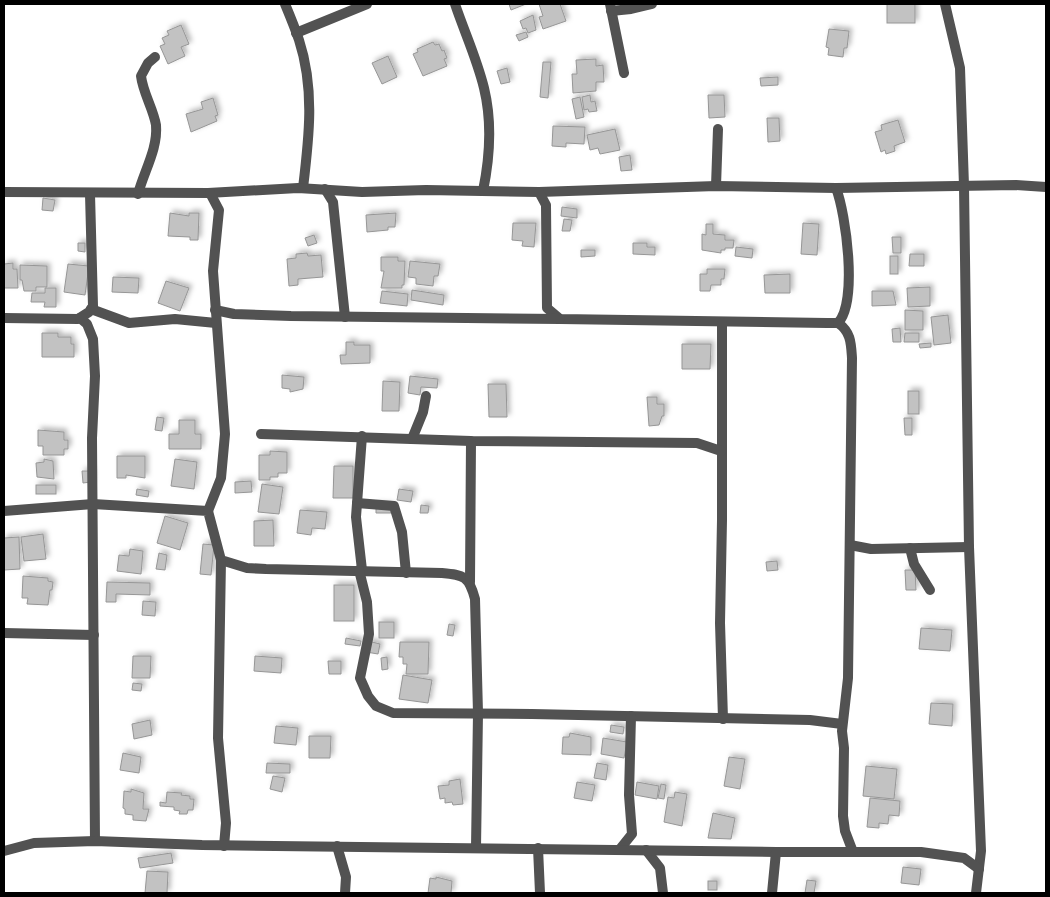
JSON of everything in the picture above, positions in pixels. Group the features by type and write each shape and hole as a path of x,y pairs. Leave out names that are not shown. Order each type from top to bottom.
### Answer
{"street":[{"path":"285,4 304,59 310,113 303,188"},
{"path":"296,33 367,4"},
{"path":"455,4 484,88 489,136 483,191"},
{"path":"624,73 610,7 631,9 652,4"},
{"path":"945,4 960,68 964,186 969,547 981,841 976,893"},
{"path":"138,194 155,145 156,134 155,124 141,76 155,57"},
{"path":"716,186 718,129"},
{"path":"4,192 138,194 210,193 303,188 362,192 539,192 716,186 836,188 1016,184 1046,187"},
{"path":"836,188 844,215 848,272 846,313 838,323"},
{"path":"325,189 333,202 346,317"},
{"path":"539,192 546,205 547,308 560,319"},
{"path":"210,193 219,210 213,271 226,434 222,478 208,511 214,526 216,547 220,560 218,738 226,823 224,846"},
{"path":"4,318 80,318 91,310 93,306 90,194"},
{"path":"91,310 129,323 175,319 216,323"},
{"path":"215,310 234,314 346,317 838,323 846,328 851,341 852,358 848,678 842,724 843,816 845,831 853,852"},
{"path":"80,318 92,332 95,376 92,438 95,842"},
{"path":"722,323 720,623 723,718"},
{"path":"412,439 423,412 426,396"},
{"path":"261,434 471,441 697,443 722,451"},
{"path":"362,436 357,503 360,570 367,602 369,634 360,678 368,696 376,706 393,713 810,720 842,724"},
{"path":"471,441 470,582 475,599 478,713 476,848"},
{"path":"357,503 394,506 402,532 406,573"},
{"path":"4,511 93,504 208,511"},
{"path":"850,546 870,549 969,547"},
{"path":"910,548 914,564 930,590"},
{"path":"220,560 247,568 360,570 456,575 464,577 470,582"},
{"path":"4,633 94,635"},
{"path":"620,849 632,834 629,795 631,716"},
{"path":"4,851 34,843 95,842 224,846 776,852 911,851 947,854 964,858 979,869"},
{"path":"337,846 346,877 345,893"},
{"path":"538,848 540,893"},
{"path":"646,850 660,868 663,893"},
{"path":"772,893 776,852"}],"building":[{"path":"509,4 526,4 511,10"},
{"path":"539,4 560,4 566,21 543,29 539,17 543,16"},
{"path":"887,4 915,4 915,23 887,23"},
{"path":"533,15 536,30 528,33 526,28 523,29 520,21"},
{"path":"181,25 189,44 181,47 185,56 168,64 160,46 165,44 162,38 169,35 167,31"},
{"path":"829,29 849,31 847,48 844,48 843,57 828,55 829,48 826,47"},
{"path":"526,32 528,37 519,41 516,35"},
{"path":"433,42 435,45 439,44 442,51 444,50 447,58 444,59 447,66 423,76 413,54 418,52 417,49"},
{"path":"388,56 397,77 382,84 372,63"},
{"path":"596,59 596,66 603,65 604,82 596,82 596,91 573,93 572,74 577,74 576,60"},
{"path":"543,62 551,62 548,98 540,97"},
{"path":"507,68 510,82 501,84 497,71"},
{"path":"778,77 778,85 761,86 760,78"},
{"path":"590,95 591,102 595,101 597,111 589,112 588,109 584,110 582,97"},
{"path":"708,95 724,95 725,117 709,118"},
{"path":"580,97 584,117 576,119 572,99"},
{"path":"213,98 218,115 215,116 217,121 191,132 186,114 203,109 201,102"},
{"path":"767,118 779,118 780,141 768,142"},
{"path":"898,120 905,142 894,146 895,151 886,154 885,150 881,152 875,132 882,130 881,125"},
{"path":"553,126 585,127 584,144 566,143 566,147 552,146"},
{"path":"615,129 620,150 600,154 598,148 590,150 587,135"},
{"path":"630,155 632,170 621,171 619,157"},
{"path":"43,198 55,200 53,211 42,210"},
{"path":"562,207 577,209 577,218 561,216"},
{"path":"170,213 189,216 189,213 199,213 198,240 190,240 190,237 168,236"},
{"path":"396,213 395,227 388,227 388,230 367,232 366,215"},
{"path":"564,219 572,220 570,231 562,231"},
{"path":"513,223 536,223 534,247 522,246 523,241 512,240"},
{"path":"803,223 819,224 817,255 801,254"},
{"path":"706,224 713,224 713,234 725,235 725,240 734,240 733,248 725,248 725,250 721,250 721,253 702,250 702,234 706,235"},
{"path":"314,235 317,243 308,246 305,238"},
{"path":"892,237 901,237 901,253 893,253"},
{"path":"78,243 85,243 85,252 78,251"},
{"path":"633,243 647,243 647,247 655,247 655,255 633,254"},
{"path":"736,247 753,249 752,258 735,256"},
{"path":"581,250 595,250 595,256 581,257"},
{"path":"307,253 308,256 321,255 323,277 298,279 298,285 289,286 287,259 296,258 296,254"},
{"path":"910,254 924,254 924,266 909,266"},
{"path":"890,256 898,256 898,274 890,274"},
{"path":"381,257 398,257 398,261 405,261 404,285 402,285 402,288 381,288 384,271 381,271"},
{"path":"410,261 440,264 438,276 434,276 433,286 416,284 416,278 408,277"},
{"path":"13,263 13,269 17,269 18,288 4,288 4,264"},
{"path":"68,264 89,266 85,295 64,292"},
{"path":"20,265 47,266 47,287 36,287 36,291 24,291 22,280 20,280"},
{"path":"707,269 725,269 724,279 721,279 721,285 711,285 710,291 700,291 700,274 707,274"},
{"path":"790,274 790,293 765,293 764,275"},
{"path":"113,277 139,278 138,293 112,292"},
{"path":"166,281 189,288 180,311 158,303"},
{"path":"930,287 930,306 908,307 907,288"},
{"path":"45,288 56,288 56,307 44,307 45,302 31,302 32,293 45,293"},
{"path":"412,290 444,295 443,305 411,300"},
{"path":"382,291 408,294 407,306 380,303"},
{"path":"872,291 893,291 896,305 872,306"},
{"path":"905,310 923,311 923,330 905,330"},
{"path":"948,315 951,343 934,345 931,317"},
{"path":"900,328 901,342 893,342 892,329"},
{"path":"42,333 58,333 58,337 71,337 71,344 74,344 74,357 42,357"},
{"path":"905,333 919,333 919,342 904,342"},
{"path":"346,342 354,342 354,345 370,345 370,363 341,364 340,355 346,355"},
{"path":"931,343 931,347 920,348 919,344"},
{"path":"682,344 711,344 710,369 682,369"},
{"path":"282,375 304,377 303,389 290,392 290,389 282,388"},
{"path":"410,376 438,379 437,388 421,387 420,395 408,393"},
{"path":"383,381 400,382 399,411 382,411"},
{"path":"488,384 506,384 507,417 489,417"},
{"path":"908,391 919,391 919,414 908,414"},
{"path":"647,397 657,397 657,404 664,404 664,416 662,416 659,425 649,426"},
{"path":"157,417 164,418 162,431 155,430"},
{"path":"904,418 912,418 912,435 905,435"},
{"path":"179,420 195,420 195,434 201,434 201,449 169,449 169,434 179,434"},
{"path":"38,430 64,432 64,440 68,440 68,449 64,449 64,455 43,455 43,446 38,446"},
{"path":"270,451 287,452 287,473 278,473 278,477 270,477 270,480 259,480 259,455 270,455"},
{"path":"117,456 145,456 145,478 126,475 126,478 117,478"},
{"path":"44,459 53,461 54,479 37,477 36,463 44,462"},
{"path":"175,459 197,462 194,489 171,486"},
{"path":"334,466 353,466 353,498 333,498"},
{"path":"82,471 91,471 91,482 83,483"},
{"path":"251,481 252,492 235,493 235,482"},
{"path":"262,484 283,487 279,514 258,512"},
{"path":"36,485 56,485 56,494 36,494"},
{"path":"137,489 149,491 148,497 136,495"},
{"path":"399,489 413,491 411,502 397,500"},
{"path":"376,505 391,506 391,513 376,513"},
{"path":"421,505 429,506 428,513 420,513"},
{"path":"300,510 327,512 325,529 312,528 311,535 297,533"},
{"path":"165,516 188,523 180,550 157,543"},
{"path":"273,520 274,546 254,546 254,521"},
{"path":"43,534 46,559 24,561 21,537"},
{"path":"19,537 20,569 4,570 4,538"},
{"path":"203,544 214,545 211,575 200,574"},
{"path":"130,549 143,551 141,574 117,571 119,555 129,556"},
{"path":"159,553 167,555 165,570 156,569"},
{"path":"777,561 778,570 767,571 766,562"},
{"path":"905,570 915,570 916,590 906,590"},
{"path":"23,576 48,578 48,581 53,582 48,605 27,604 28,598 22,598"},
{"path":"107,582 150,583 150,595 116,594 116,602 106,602"},
{"path":"334,585 354,585 354,621 334,621"},
{"path":"143,601 156,602 155,616 142,615"},
{"path":"379,622 394,622 394,638 379,638"},
{"path":"449,624 455,625 453,636 447,635"},
{"path":"921,628 952,630 950,651 919,649"},
{"path":"346,638 361,641 360,646 345,644"},
{"path":"368,641 380,644 378,654 366,652"},
{"path":"400,642 429,642 428,674 406,674 407,664 403,664 403,657 399,657"},
{"path":"133,656 151,656 150,678 132,678"},
{"path":"255,656 282,658 281,673 254,671"},
{"path":"387,657 388,669 382,670 381,658"},
{"path":"328,661 341,661 341,674 329,674"},
{"path":"403,675 432,680 428,703 399,699"},
{"path":"133,683 142,684 141,691 132,690"},
{"path":"931,703 953,704 952,726 929,724"},
{"path":"150,720 152,735 134,739 132,724"},
{"path":"611,725 624,727 623,734 610,732"},
{"path":"276,726 298,728 296,745 274,743"},
{"path":"570,733 591,737 591,755 562,754 563,737 569,737"},
{"path":"309,736 331,736 330,758 309,758"},
{"path":"603,738 627,742 624,758 601,754"},
{"path":"123,753 141,757 139,773 120,770"},
{"path":"729,757 745,759 740,789 724,786"},
{"path":"267,763 290,764 290,773 266,773"},
{"path":"597,763 608,765 606,780 594,778"},
{"path":"866,766 897,769 894,799 863,796"},
{"path":"273,776 285,778 282,792 270,789"},
{"path":"460,779 463,804 453,805 452,802 445,803 445,798 440,799 438,786 449,785 449,781"},
{"path":"577,782 595,785 592,801 574,798"},
{"path":"637,782 659,786 657,799 635,795"},
{"path":"661,784 666,785 664,799 658,798"},
{"path":"131,789 144,793 143,809 149,809 146,821 133,820 133,815 125,814 125,809 123,808 124,791 131,792"},
{"path":"167,792 182,793 181,795 190,796 190,799 194,799 193,810 188,810 187,814 179,814 180,811 174,810 174,807 160,806 160,802 166,803"},
{"path":"675,792 687,794 682,826 664,822 668,797 674,798"},
{"path":"870,798 900,801 899,816 889,815 888,824 879,823 879,828 867,827"},
{"path":"713,813 735,818 731,839 708,838"},
{"path":"171,853 173,863 140,868 138,858"},
{"path":"903,867 921,869 919,885 901,883"},
{"path":"147,871 168,872 167,893 145,893"},
{"path":"436,877 452,881 451,893 428,893 430,878 436,879"},
{"path":"807,880 816,881 814,893 805,893"},
{"path":"708,881 717,881 717,890 708,890"}]}
